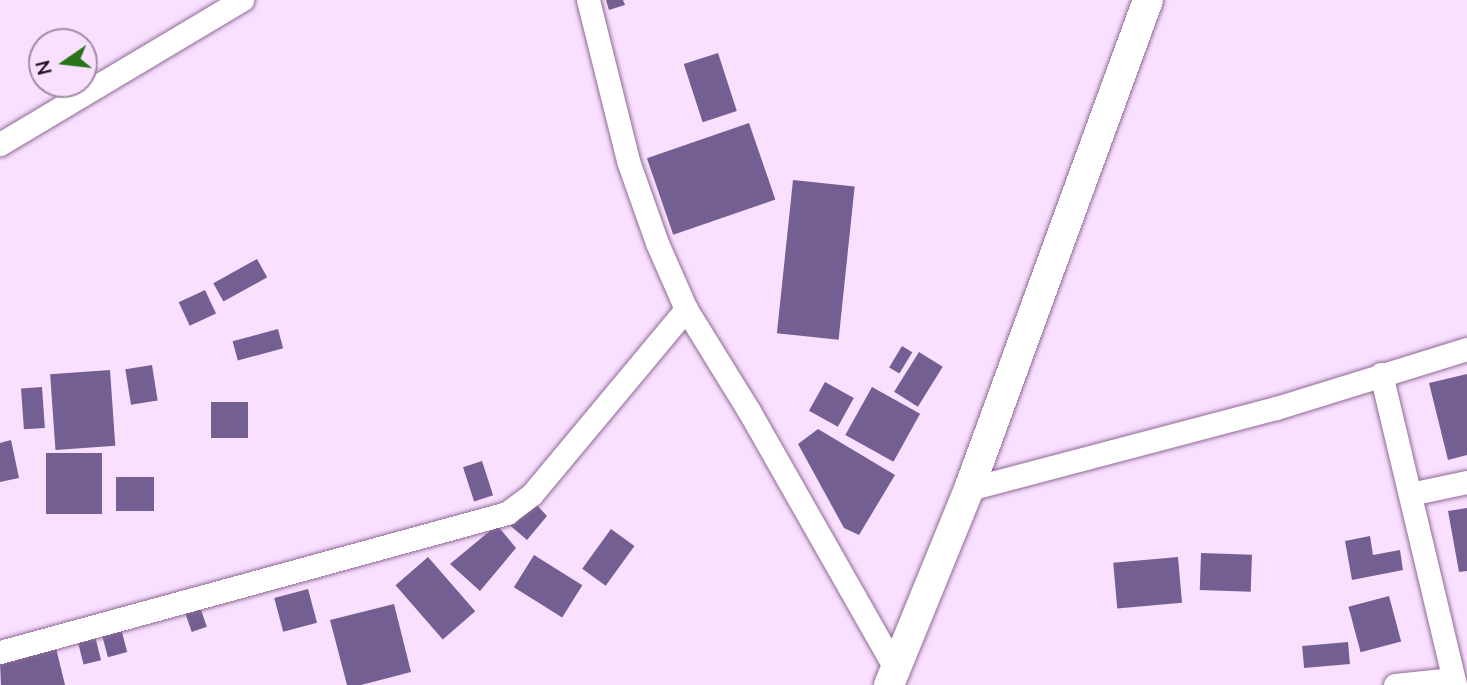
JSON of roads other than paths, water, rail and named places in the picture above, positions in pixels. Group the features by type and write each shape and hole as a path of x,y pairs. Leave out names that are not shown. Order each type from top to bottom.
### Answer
{"street":[{"path":"0,144 242,0"},
{"path":"588,0 628,161 657,243 686,309 756,423 892,676"},
{"path":"892,676 969,489 1148,0"},
{"path":"0,652 507,513 532,494 686,309"},
{"path":"969,489 1276,408 1467,349"},
{"path":"1381,374 1454,682 1395,685"},
{"path":"1410,494 1467,482"}]}
